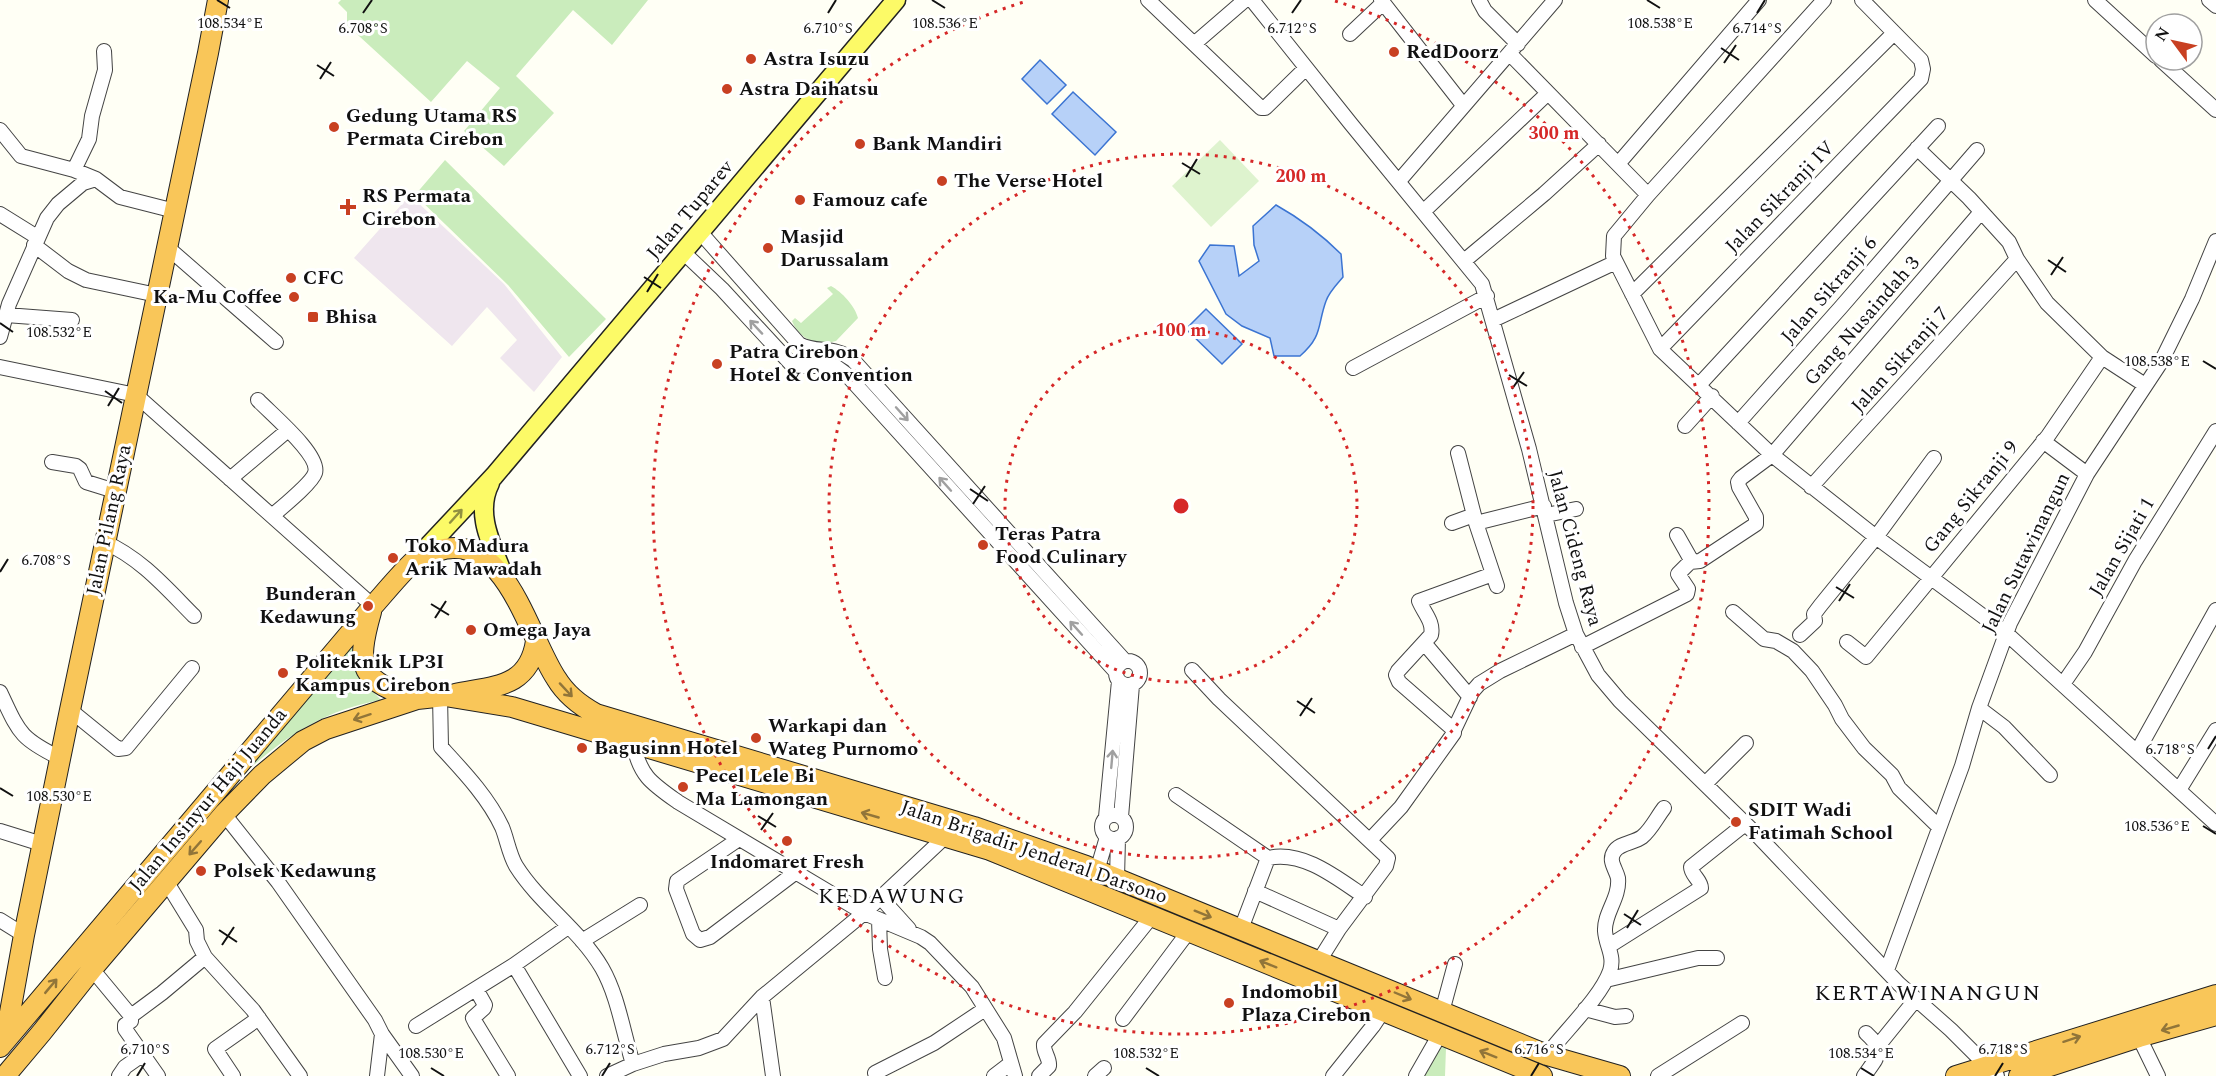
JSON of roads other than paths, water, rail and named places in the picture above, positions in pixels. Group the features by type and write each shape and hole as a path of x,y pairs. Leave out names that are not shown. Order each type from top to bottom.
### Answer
{"highway":[{"name":"Jalan Pilang Raya","path":"11,1016 42,844 218,0"},
{"path":"419,556 445,548 465,548 487,558 504,577"},
{"name":"Jalan Insinyur Haji Juanda","path":"3,1043 11,1016 419,556"},
{"name":"Jalan Brigadir Jenderal Darsono","path":"504,577 556,679 584,708 596,714 736,765 1097,871 1547,1055 1620,1076"},
{"path":"373,606 362,650 368,673 379,685 417,699"},
{"path":"443,696 515,680 534,657 536,641"},
{"name":"Jalan Brigadir Jenderal Darsono","path":"417,699 443,696 512,707 633,743 736,765"},
{"name":"Jalan Insinyur Haji Juanda","path":"10,1074 92,969 166,881 224,814 262,775 303,741 326,729 417,699"},
{"name":"Jalan Brigadir Jenderal Darsono","path":"841,797 945,837 972,835 1041,870 1542,1076"},
{"path":"1956,1076 1991,1071 2216,995"},
{"path":"2019,1076 2216,1015"},
{"path":"11,1016 42,1032"}],"main road":[{"name":"Jalan Tuparev","path":"419,556 494,476 896,0"},
{"path":"494,476 484,493 483,517 504,577"}],"street":[{"path":"1148,0 1263,108 1306,68"},
{"path":"1194,44 1245,0"},
{"name":"Jalan Cideng Raya","path":"1252,0 1482,284 1545,511 1566,603 1579,641 1598,675 1887,970 1991,1071"},
{"path":"1479,0 1548,93 1648,195"},
{"path":"1399,181 1555,0"},
{"path":"1618,164 1759,0"},
{"path":"1824,0 1648,195 1614,236 1612,245 1616,262 1660,349 1738,423 1811,487 1930,578 2007,633 2216,824"},
{"path":"1632,294 1894,33 1862,0"},
{"path":"2095,0 2144,45"},
{"path":"2210,0 2216,6"},
{"path":"1350,34 1382,1 1463,105"},
{"name":"Jalan Sikranji IV","path":"1660,349 1921,79 1923,69 1921,60 1894,33"},
{"path":"74,170 89,139 92,116 105,70 104,51"},
{"path":"2174,72 2216,110"},
{"path":"1424,211 1548,93"},
{"path":"1699,385 1938,126"},
{"path":"0,130 21,156 74,170 96,179 120,196 175,211"},
{"path":"1464,261 1537,201 1599,144"},
{"path":"1917,148 2009,242 2017,259 2047,303 2102,357 2145,385"},
{"name":"Jalan Sikranji 6","path":"1738,423 1977,150"},
{"path":"0,337 6,315 46,218 58,204 83,183 96,179"},
{"name":"Gang Nusaindah 3","path":"1690,562 1700,561 1756,524 1756,517 1738,482 1772,454 1981,212"},
{"path":"0,214 36,241 68,271 86,280 157,295"},
{"path":"683,252 793,366 835,366 840,369 1122,679 1139,679 1140,669 1134,662 1125,661 853,360 836,350 809,348 799,344 700,232"},
{"name":"Jalan Sutawinangun","path":"1887,970 1970,744 1979,708 2010,623 2087,474 2161,362 2187,310 2216,241"},
{"path":"167,247 276,342"},
{"name":"Jalan Sikranji 7","path":"1811,487 2017,259"},
{"path":"1493,320 1616,262"},
{"path":"1353,368 1487,297"},
{"path":"6,315 72,320"},
{"name":"Gang Sikranji 9","path":"1847,642 1866,657 2043,441 2102,357"},
{"path":"0,367 136,395 373,606"},
{"path":"1685,426 1712,396"},
{"path":"258,400 314,460 316,472 311,480 272,516"},
{"path":"230,479 288,430"},
{"name":"Jalan Sijati 1","path":"2063,684 2085,652 2141,551 2216,431"},
{"path":"911,446 922,436"},
{"path":"2043,441 2087,474"},
{"path":"924,460 935,450"},
{"path":"1454,730 1399,682 1397,673 1431,635 1432,629 1420,601 1495,580 1475,519 1458,453"},
{"path":"1800,635 1815,621 1814,614 1876,537 1934,458"},
{"path":"52,462 76,466 80,469 86,483 115,491"},
{"path":"1452,523 1576,509"},
{"path":"1370,840 1401,807 1450,739 1475,688 1488,678 1685,596 1688,589 1678,574 1690,562 1689,555 1677,535"},
{"path":"104,542 123,551 159,580 194,616"},
{"path":"2137,752 2216,610"},
{"path":"1733,612 1764,639 1776,640 1793,651 1812,671 1842,719 1864,748 1892,775 1899,788 1939,827"},
{"path":"1425,644 1470,697"},
{"path":"1097,871 1113,838 1125,832 1126,828 1121,817 1122,679 1117,667 1125,661"},
{"path":"70,710 122,750 192,668"},
{"path":"1192,670 1235,714 1387,856 1388,861 1365,897 1339,929 1319,961"},
{"path":"1117,879 1113,838 1102,830 1102,825 1106,817 1122,679"},
{"path":"0,692 24,738 60,758"},
{"path":"443,696 441,747 473,782 501,825 516,865 546,905 582,941 601,967 612,989 622,1032 633,1064"},
{"path":"1979,708 2004,728 2050,775"},
{"path":"2179,790 2216,730"},
{"path":"633,743 637,762 644,774 658,788 864,913 930,943 972,987 1004,1038 1013,1069 994,1076"},
{"path":"1706,784 1746,743"},
{"path":"1176,795 1268,858 1292,857 1330,873 1365,897"},
{"path":"1547,1055 1585,1009 1611,970 1612,956 1605,924 1616,896 1618,879 1612,862 1613,854 1618,848 1641,837 1664,808"},
{"path":"224,814 278,882 412,1076"},
{"path":"1106,817 1116,815 1121,817"},
{"path":"1609,946 1701,888 1691,867 1745,824"},
{"path":"0,831 42,844"},
{"path":"607,1076 633,1064 664,1054 699,1047 723,1039 762,997 864,913 945,837"},
{"path":"739,838 677,881 676,890 693,934 700,940 710,937 796,872"},
{"path":"1241,929 1268,858"},
{"path":"166,881 196,930 197,941 205,957 259,1018 300,1076"},
{"path":"1255,891 1339,929"},
{"path":"881,898 912,933"},
{"path":"582,941 640,905"},
{"path":"1039,1076 1049,1066 1050,1060 1044,1044 1076,1012 1152,916"},
{"path":"0,920 24,935"},
{"path":"879,920 880,949 885,978"},
{"path":"416,1026 514,965 568,927"},
{"path":"1123,1019 1189,931"},
{"path":"158,1076 125,1029 125,1025 131,1021 131,1016 205,957"},
{"path":"1606,980 1698,958 1717,958"},
{"path":"1442,1012 1455,964"},
{"path":"514,965 580,1076"},
{"path":"92,969 131,1016"},
{"path":"476,989 485,1005 473,1018 508,1076"},
{"path":"762,997 773,1076"},
{"path":"1878,1046 1916,999"},
{"path":"875,1073 934,1043 985,1009"},
{"path":"1585,1009 1615,1017 1626,1016"},
{"path":"1333,1076 1383,1011"},
{"path":"233,1076 216,1048 259,1018"},
{"path":"1658,1076 1742,1023"},
{"path":"1864,1076 1879,1052 1878,1046 1866,1033"},
{"path":"377,1076 382,1034"},
{"path":"1416,1076 1440,1034"},
{"path":"2139,1037 2158,1076"},
{"path":"119,1076 125,1067 142,1055"}],"water":[{"path":"1040,60 1066,85 1047,104 1022,79"},
{"path":"1073,92 1116,132 1095,155 1052,114"},
{"path":"1276,205 1310,227 1341,254 1343,277 1327,298 1316,336 1300,356 1274,356 1270,338 1242,326 1226,314 1199,261 1210,245 1234,246 1239,276 1259,261 1254,245 1253,226"},
{"path":"1206,309 1242,344 1222,364 1186,329"}],"place":[{"name":"RedDoorz","path":"1394,52"},
{"name":"Astra Isuzu","path":"751,59"},
{"name":"Astra Daihatsu","path":"727,89"},
{"name":"Gedung Utama RS Permata Cirebon","path":"334,127"},
{"name":"Bank Mandiri","path":"860,144"},
{"name":"The Verse Hotel","path":"942,181"},
{"name":"Famouz cafe","path":"800,200"},
{"name":"RS Permata Cirebon","path":"348,207"},
{"name":"Masjid Darussalam","path":"768,248"},
{"name":"CFC","path":"291,278"},
{"name":"Ka-Mu Coffee","path":"294,297"},
{"name":"Bhisa","path":"313,317"},
{"name":"Patra Cirebon Hotel & Convention","path":"717,364"},
{"name":"Teras Patra Food Culinary","path":"983,545"},
{"name":"Toko Madura Arik Mawadah","path":"393,558"},
{"name":"Bunderan Kedawung","path":"368,606"},
{"name":"Omega Jaya","path":"471,630"},
{"name":"Politeknik LP3I Kampus Cirebon","path":"283,673"},
{"name":"Warkapi dan Wateg Purnomo","path":"756,738"},
{"name":"Bagusinn Hotel","path":"582,748"},
{"name":"Pecel Lele Bi Ma Lamongan","path":"683,787"},
{"name":"SDIT Wadi Fatimah School","path":"1736,822"},
{"name":"Indomaret Fresh","path":"787,841"},
{"name":"Polsek Kedawung","path":"201,871"},
{"name":"Indomobil Plaza Cirebon","path":"1229,1003"}],"district":[{"name":"KEDAWUNG","path":"892,896"},
{"name":"KERTAWINANGUN","path":"1928,993"}]}
